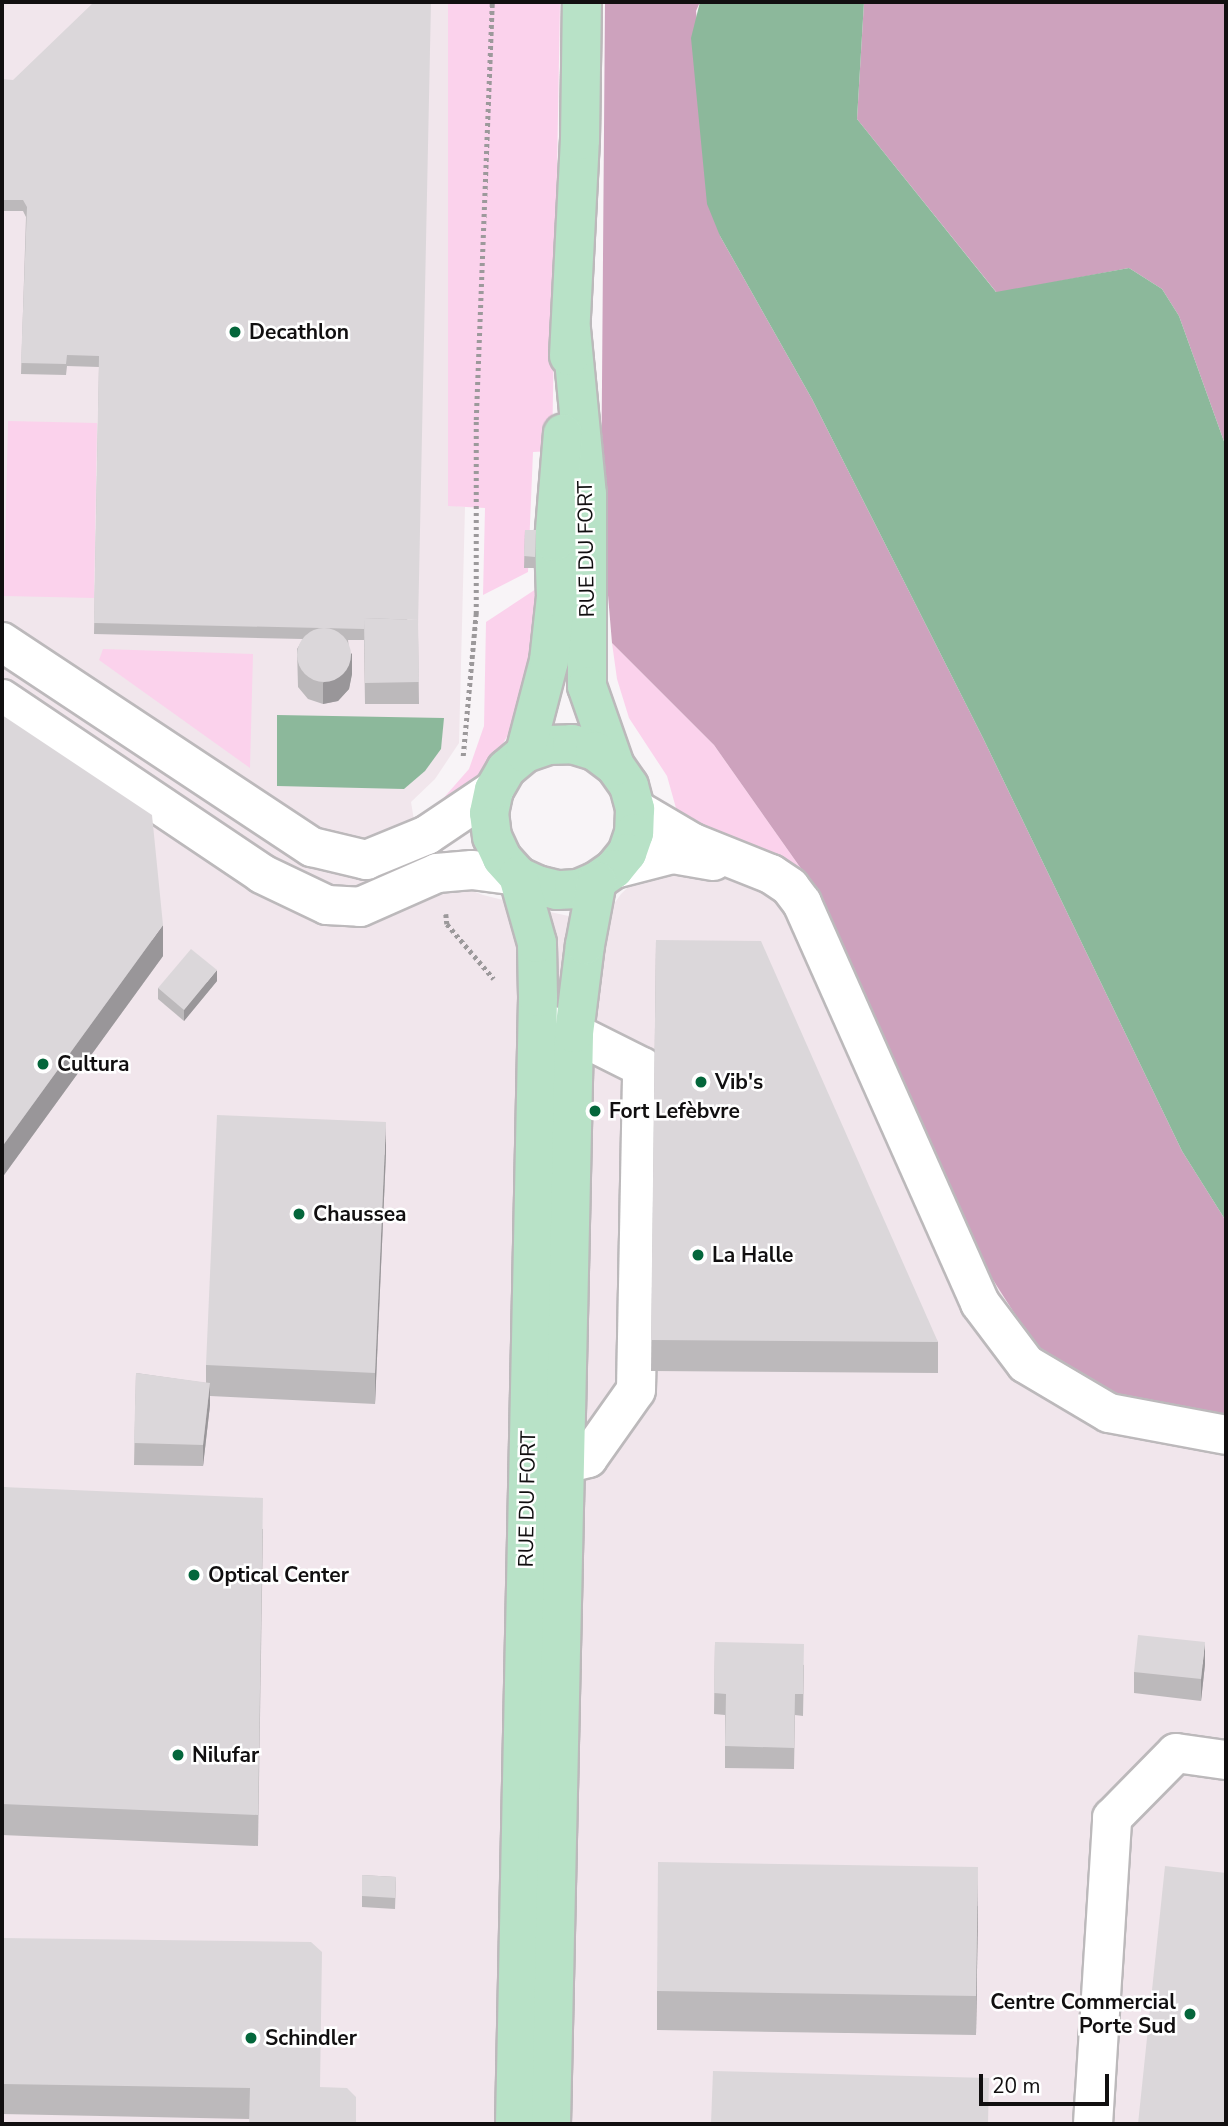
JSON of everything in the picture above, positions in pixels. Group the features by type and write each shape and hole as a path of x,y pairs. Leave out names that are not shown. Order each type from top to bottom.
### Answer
{"main road":[{"name":"RUE DU FORT","path":"526,753 549,661 556,597 554,542 571,329 580,140 582,2"},
{"name":"RUE DU FORT","path":"515,2124 546,1465 574,1033 585,945 606,875 626,853 634,833 635,809 629,786 615,766 587,686 587,494 571,329"},
{"name":"RUE DU FORT","path":"526,753 548,745 572,744 595,751 615,766"},
{"path":"494,790 506,769 526,753"},
{"name":"RUE DU FORT","path":"494,790 489,813 492,837 502,858 518,876 537,943 546,1465 551,2124"},
{"path":"518,876 537,886 557,890 578,889 606,875"}],"lane":[{"path":"2,642 312,847 366,860 427,835 494,790"},
{"path":"2,699 262,874 327,905 360,907 437,873 472,870 518,876"},
{"path":"635,809 693,843 771,874 790,887 802,903 980,1303 1026,1364 1109,1413 1226,1436"},
{"path":"606,875 673,854 750,867"},
{"path":"537,1020 574,1033 642,1067 636,1390 587,1458 546,1465"},
{"path":"1093,2124 1112,1818 1176,1753 1226,1760"}],"path":[{"path":"461,764 466,742 476,614 476,420 492,2"}],"shaded area":[{"path":"2,2 448,2 448,505 465,507 459,743 435,779 411,802 425,887 452,883 483,895 550,912 578,918 604,918 621,894 652,864 807,877 1226,1417 1226,2124 2,2124"},
{"path":"448,2 560,2 552,451 533,452 528,572 483,595 485,508 448,506"},
{"path":"605,2 700,2 696,11 720,236 812,399 983,738 1182,1151 1226,1221 1226,1417 1091,1391 1034,1344 974,1250 807,877 714,745 612,643 601,511"},
{"path":"700,2 864,2 857,119 996,292 1129,268 1162,289 1179,316 1226,447 1226,1221 1182,1151 983,738 812,399 720,236 707,204 691,38"},
{"path":"864,2 1226,2 1226,447 1179,316 1162,289 1129,268 997,293 857,119"},
{"path":"8,421 97,423 94,598 4,596"},
{"path":"536,589 548,593 530,697 501,747 471,788 433,810 469,769 484,726 486,622"},
{"path":"612,643 714,745 807,877 681,826 667,776 629,718 617,679"},
{"path":"103,649 253,654 250,768 99,660"},
{"path":"277,715 444,718 441,749 425,771 404,789 277,786"}],"building":[{"name":"Decathlon","path":"94,2 431,2 418,627 418,620 364,618 364,629 94,623 99,356 67,355 66,364 21,363 27,207 23,200 2,200 2,79 13,80"},
{"path":"525,530 536,530 535,557 524,556"},
{"path":"364,618 418,620 419,682 365,683"},
{"path":"324,628 343,636 351,655 343,674 324,682 305,674 297,655 305,636"},
{"name":"Cultura","path":"2,715 152,815 163,925 4,1144 2,1142"},
{"path":"656,940 761,941 938,1342 651,1340"},
{"path":"191,949 217,970 184,1010 158,988"},
{"name":"Chaussea","path":"217,1115 386,1122 375,1373 206,1365"},
{"path":"136,1373 210,1383 203,1445 134,1443"},
{"path":"2,1487 263,1498 258,1815 2,1804"},
{"path":"1138,1635 1205,1642 1201,1679 1134,1672"},
{"path":"715,1642 804,1644 803,1694 795,1694 794,1748 725,1746 726,1694 714,1693"},
{"path":"658,1862 978,1867 976,1996 657,1991"},
{"name":"Centre Commercial Porte Sud","path":"1165,1866 1226,1873 1226,2124 1138,2124"},
{"path":"362,1875 396,1877 395,1898 362,1896"},
{"path":"2,1938 311,1942 322,1952 320,2087 347,2088 356,2097 356,2124 249,2124 250,2088 2,2084"},
{"path":"713,2071 989,2078 988,2124 711,2124"}],"place":[{"name":"Decathlon","path":"235,332"},
{"name":"Cultura","path":"43,1064"},
{"name":"Vib's","path":"701,1082"},
{"name":"Fort Lefèbvre","path":"595,1111"},
{"name":"Chaussea","path":"299,1214"},
{"name":"La Halle","path":"698,1255"},
{"name":"Optical Center","path":"194,1575"},
{"name":"Nilufar","path":"178,1755"},
{"name":"Centre Commercial Porte Sud","path":"1190,2014"},
{"name":"Schindler","path":"251,2038"}]}
